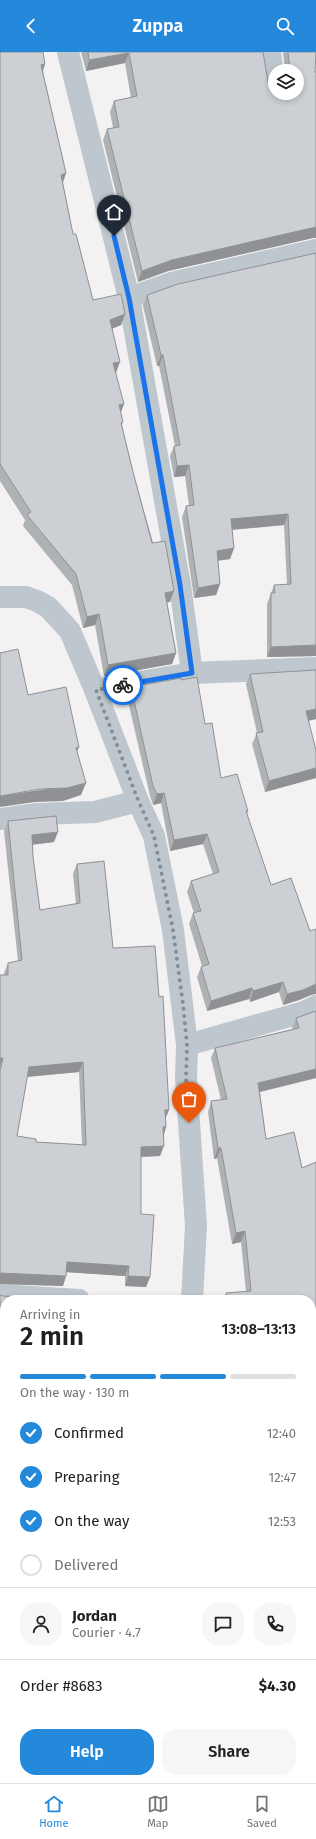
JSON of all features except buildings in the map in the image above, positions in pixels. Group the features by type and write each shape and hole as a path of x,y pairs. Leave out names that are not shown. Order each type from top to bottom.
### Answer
{"street":[{"path":"68,52 129,298 180,585 192,673"},
{"path":"270,52 271,64"},
{"path":"129,298 171,283 316,250"},
{"path":"0,597 26,597 37,601 48,607 70,631 96,690 138,800 154,836 173,930 187,1045 186,1078 196,1226 192,1295"},
{"path":"96,690 192,673 316,668"},
{"path":"0,819 37,814 95,812 138,800"},
{"path":"187,1045 304,1012 316,1006"}],"way so far":[{"path":"123,685 96,690 138,800 154,836 173,930 183,1004 187,1045 186,1078 189,1123"}],"route":[{"path":"114,236 129,298 180,585 192,673 123,685"}]}
